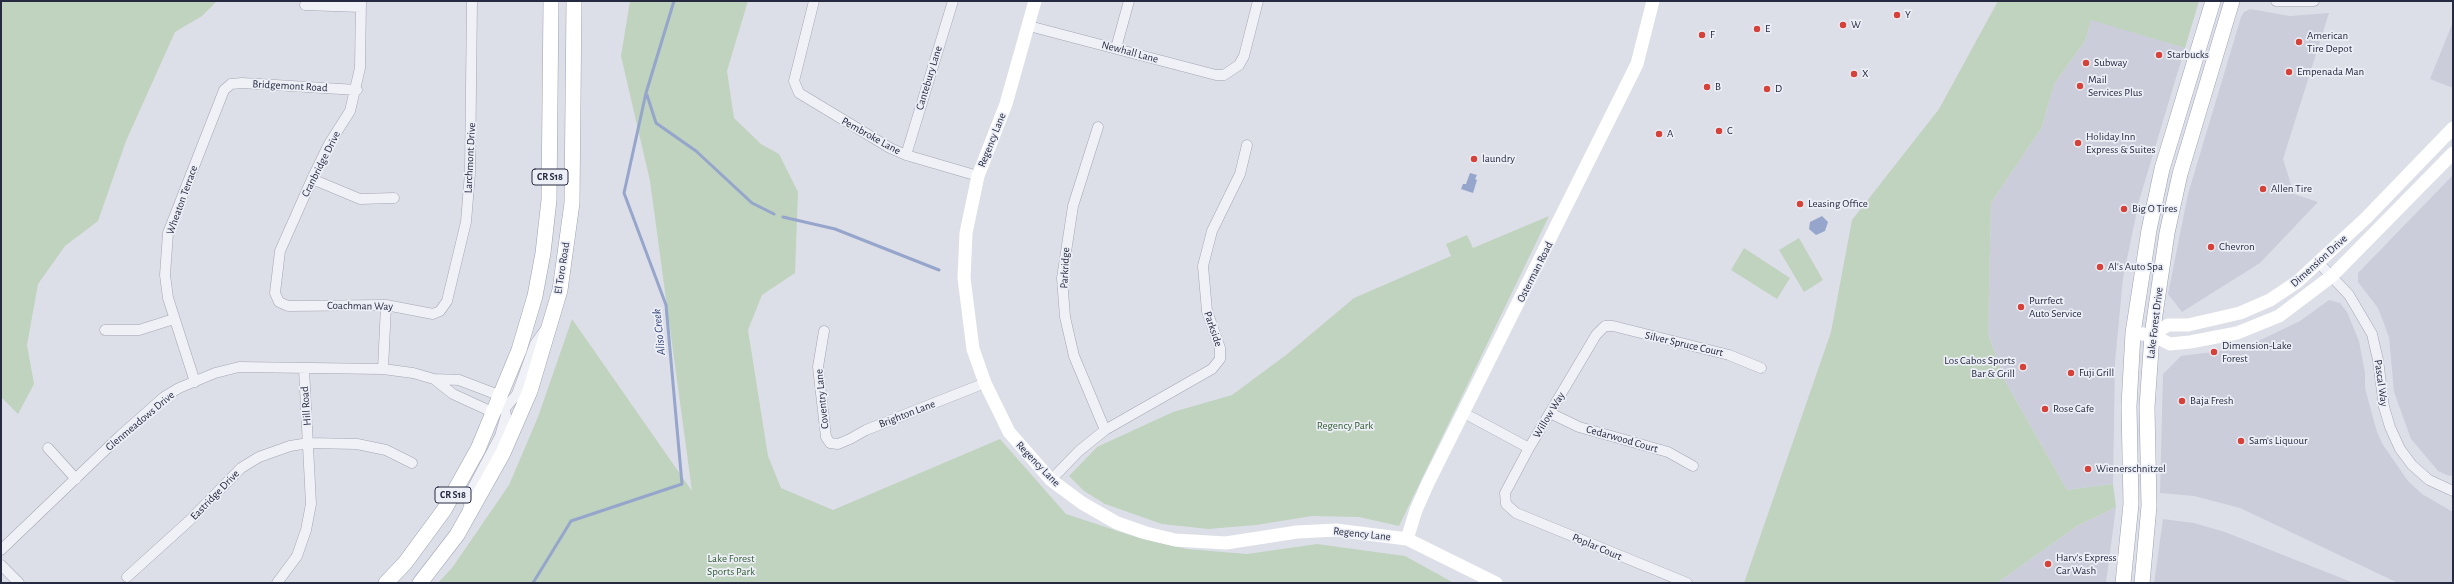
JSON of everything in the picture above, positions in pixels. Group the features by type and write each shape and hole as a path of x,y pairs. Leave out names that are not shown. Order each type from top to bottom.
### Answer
{"main road":[{"name":"El Toro Road","path":"386,583 405,562 444,510 478,449 500,404 519,350 535,296 543,253 549,200 551,1"},
{"name":"El Toro Road","path":"420,583 457,535 509,439 530,391 560,290 572,203 574,1"},
{"name":"Lake Forest Drive","path":"2124,583 2131,504 2129,406 2133,333 2149,230 2162,169 2213,1"},
{"name":"Lake Forest Drive","path":"2142,583 2149,506 2147,408 2152,335 2167,233 2180,174 2232,1"}],"street":[{"name":"Larchmont Drive","path":"440,311 447,301 466,222 471,150 472,1"},
{"name":"Pembroke Lane","path":"814,1 794,81 796,88 810,101 878,141 906,155 978,176"},
{"name":"Cantebury Lane","path":"906,155 953,1"},
{"name":"Regency Lane","path":"1035,1 1006,104 978,176 966,233 964,278 973,349 985,383 1009,432 1050,480 1082,503 1117,522 1174,540 1226,543 1297,532 1336,530 1407,539 1496,583"},
{"path":"1116,48 1129,1"},
{"name":"Newhall Lane","path":"1028,26 1216,75 1232,72 1239,65 1244,56 1258,1"},
{"name":"Osterman Road","path":"1407,539 1419,503 1627,85 1646,37 1653,1"},
{"path":"2276,1 2314,1"},
{"path":"305,5 362,4"},
{"name":"Cranbridge Drive","path":"279,302 275,292 280,251 329,144 350,111 357,90 360,68 362,4"},
{"name":"Bridgemont Road","path":"224,90 231,84 242,83 357,90"},
{"name":"Wheaton Terrace","path":"195,382 174,319 165,275 168,234 224,90"},
{"name":"Parkridge","path":"1098,127 1072,206 1062,278 1065,317 1074,356 1105,430"},
{"name":"Dimension Drive","path":"2152,335 2168,325 2188,325 2246,311 2270,300 2319,263 2453,128"},
{"name":"Parkside","path":"1050,480 1079,451 1105,430 1212,369 1220,359 1220,348 1207,312 1203,266 1212,231 1240,174 1247,145"},
{"name":"Dimension Drive","path":"2133,333 2152,335 2170,344 2190,342 2237,333 2279,316 2308,296 2332,276 2453,153"},
{"path":"312,179 360,199 394,198"},
{"name":"Pascal Way","path":"2319,263 2358,306 2372,334 2378,360 2384,407 2400,449 2412,465 2429,480 2453,491"},
{"name":"Coachman Way","path":"279,302 288,306 386,304 433,314 440,311"},
{"path":"383,368 386,304"},
{"path":"105,330 139,330 174,319"},
{"path":"500,404 507,406 517,394 535,344 550,323"},
{"name":"Silver Spruce Court","path":"1605,326 1613,326 1729,355 1761,368"},
{"name":"Willow Way","path":"1509,508 1506,504 1505,493 1529,448 1596,335 1605,326"},
{"name":"Coventry Lane","path":"824,331 818,368 826,437 830,443"},
{"name":"Glenmeadows Drive","path":"1,550 164,397 215,373 239,367 304,369 383,368 413,373 434,379 459,380 500,404 490,411 453,394 434,379"},
{"name":"Hill Road","path":"277,583 297,556 306,530 310,504 304,369"},
{"name":"Brighton Lane","path":"830,443 838,444 866,430 985,383"},
{"name":"El Toro Road","path":"468,517 471,491 500,436 506,415 500,404"},
{"path":"1464,413 1529,448"},
{"name":"Cedarwood Court","path":"1550,413 1579,427 1668,452 1693,466"},
{"name":"Eastridge Drive","path":"127,577 190,520 241,468 272,452 290,446 308,443 358,444 386,450 412,463"},
{"path":"48,448 76,479"},
{"name":"Poplar Court","path":"1509,508 1521,515 1687,583"},
{"path":"1,565 19,583"}],"shaded area":[{"path":"2250,9 2290,16 2329,13 2283,159 2294,194 2318,202 2260,263 2182,312 2168,294 2188,194 2241,17 2244,12"},
{"path":"2091,19 2185,48 2139,201 2123,278 2115,363 2113,484 2067,490 2005,381 1988,334 1991,203 2042,127 2054,84 2085,41"},
{"path":"2453,22 2453,88 2430,79"},
{"path":"2453,175 2453,475 2449,476 2438,471 2411,439 2394,392 2389,337 2378,308 2358,282 2358,273"},
{"path":"2329,300 2340,303 2347,312 2359,341 2365,373 2365,388 2377,432 2383,445 2408,481 2422,494 2453,512 2453,583 2398,583 2240,508 2194,496 2160,493 2163,374 2181,356 2228,350 2254,343 2300,321"},
{"path":"2116,507 2106,583 1997,583 2077,526"},
{"path":"2163,519 2194,523 2225,532 2354,583 2154,583"}],"green space":[{"path":"1,1 217,1 202,16 175,32 126,141 98,221 65,246 38,284 27,345 34,384 18,414 1,397"},
{"name":"Lake Forest Sports Park","path":"630,1 748,1 727,71 734,118 761,144 779,154 798,192 795,273 762,295 748,330 768,456 781,488 833,510 1000,439 1066,514 1139,538 1187,549 1247,554 1317,544 1405,556 1454,583 438,583 452,568 509,485 538,417 572,319 692,491 650,181 621,56"},
{"path":"1998,1 2199,1 2185,48 2091,20 2085,41 2054,84 2042,127 1991,203 1988,334 2005,381 2067,490 2113,484 2116,507 2077,526 1997,583 1744,583 1831,332 1852,220 1939,109"},
{"name":"Regency Park","path":"1549,216 1399,526 1359,517 1312,516 1256,525 1208,529 1162,524 1105,504 1084,491 1069,476 1097,447 1173,412 1232,395 1286,355 1354,298 1451,256 1446,244 1467,235 1473,248"},
{"path":"1799,238 1823,280 1804,292 1779,250"},
{"path":"1744,248 1790,278 1777,299 1731,270"}],"water":[{"path":"1470,173 1477,175 1473,193 1461,189 1463,184 1466,184"},
{"path":"1822,216 1828,222 1825,231 1816,235 1809,229 1810,222"}],"waterway":[{"name":"Aliso Creek","path":"533,583 571,521 682,484 666,305 624,193 646,93 674,1"},
{"path":"647,95 656,123 696,151 752,203 774,214"},
{"path":"783,217 835,229 939,270"}],"place":[{"name":"Y","path":"1897,15"},
{"name":"W","path":"1843,25"},
{"name":"E","path":"1757,29"},
{"name":"F","path":"1702,35"},
{"name":"American Tire Depot","path":"2299,42"},
{"name":"Starbucks","path":"2159,55"},
{"name":"Subway","path":"2086,63"},
{"name":"Empenada Man","path":"2289,72"},
{"name":"X","path":"1854,74"},
{"name":"Mail Services Plus","path":"2080,86"},
{"name":"B","path":"1707,87"},
{"name":"D","path":"1767,89"},
{"name":"C","path":"1719,131"},
{"name":"A","path":"1659,134"},
{"name":"Holiday Inn Express & Suites","path":"2078,143"},
{"name":"laundry","path":"1474,159"},
{"name":"Allen Tire","path":"2263,189"},
{"name":"Leasing Office","path":"1800,204"},
{"name":"Big O Tires","path":"2124,209"},
{"name":"Chevron","path":"2211,247"},
{"name":"Al's Auto Spa","path":"2100,267"},
{"name":"Purrfect Auto Service","path":"2021,307"},
{"name":"Dimension-Lake Forest","path":"2214,352"},
{"name":"Los Cabos Sports Bar & Grill","path":"2023,367"},
{"name":"Fuji Grill","path":"2071,373"},
{"name":"Baja Fresh","path":"2182,401"},
{"name":"Rose Cafe","path":"2045,409"},
{"name":"Sam's Liquour","path":"2241,441"},
{"name":"Wienerschnitzel","path":"2088,469"},
{"name":"Harv's Express Car Wash","path":"2048,564"}]}
